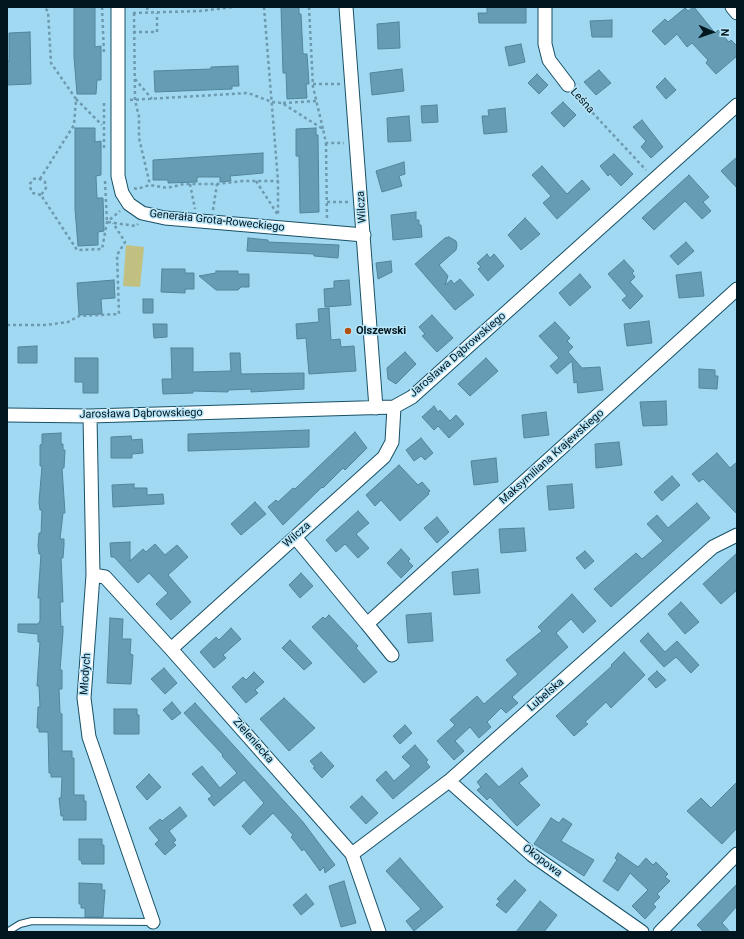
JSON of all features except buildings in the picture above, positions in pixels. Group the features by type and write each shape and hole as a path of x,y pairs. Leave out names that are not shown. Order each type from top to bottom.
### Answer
{"street":[{"name":"Wilcza","path":"346,7 376,408"},
{"name":"Leśna","path":"545,7 545,44 548,60 568,85"},
{"path":"732,7 737,13"},
{"path":"118,10 119,183 122,193 129,204"},
{"name":"Jarosława Dąbrowskiego","path":"7,415 90,416 394,407 412,397 737,105"},
{"name":"Generała Grota-Roweckiego","path":"129,204 142,213 165,218 211,222 278,221 328,232 364,235"},
{"name":"Maksymiliana Krajewskiego","path":"367,624 737,289"},
{"name":"Wilcza","path":"172,649 384,457 392,442 394,407"},
{"name":"Młodych","path":"90,416 93,575 84,698 89,737 153,922"},
{"name":"Lubelska","path":"352,854 449,781 713,547 737,535"},
{"path":"295,537 392,655"},
{"name":"Zieleniecka","path":"93,575 105,577 172,649 352,854 379,932"},
{"name":"Okopowa","path":"449,781 532,855 642,932"},
{"path":"660,932 737,854"}],"lane":[{"path":"7,932 20,924 32,921 153,922"}],"path":[{"path":"43,7 48,11 51,63 76,99 102,126"},
{"path":"147,7 150,13"},
{"path":"150,13 151,7"},
{"path":"118,10 134,13 150,13 200,11 213,8 230,9 234,7"},
{"path":"264,7 278,181 278,221"},
{"path":"309,7 313,84 326,143 328,232"},
{"path":"118,32 157,32 157,12"},
{"path":"134,13 135,100 139,117 140,138 150,185"},
{"path":"134,78 152,100"},
{"path":"313,84 352,84"},
{"name":"Leśna","path":"568,85 632,157 655,179"},
{"path":"118,100 152,100 248,93 272,102 282,103 316,101"},
{"path":"76,99 74,125 40,178 30,181 29,188 33,194 41,195 77,250 102,249 107,222 129,204"},
{"path":"282,103 323,129"},
{"path":"326,143 357,143"},
{"path":"40,178 46,185 46,188 41,195"},
{"path":"255,181 278,221"},
{"path":"119,183 137,189 150,185 167,188 190,184 278,181"},
{"path":"190,184 198,221"},
{"path":"211,222 217,184"},
{"path":"327,202 361,202"},
{"path":"7,325 46,325 68,322 79,316 119,314 117,255 125,242 112,223"}],"shaded area":[{"path":"126,245 144,247 140,287 123,286"}],"place":[{"name":"Olszewski","path":"348,331"}]}
